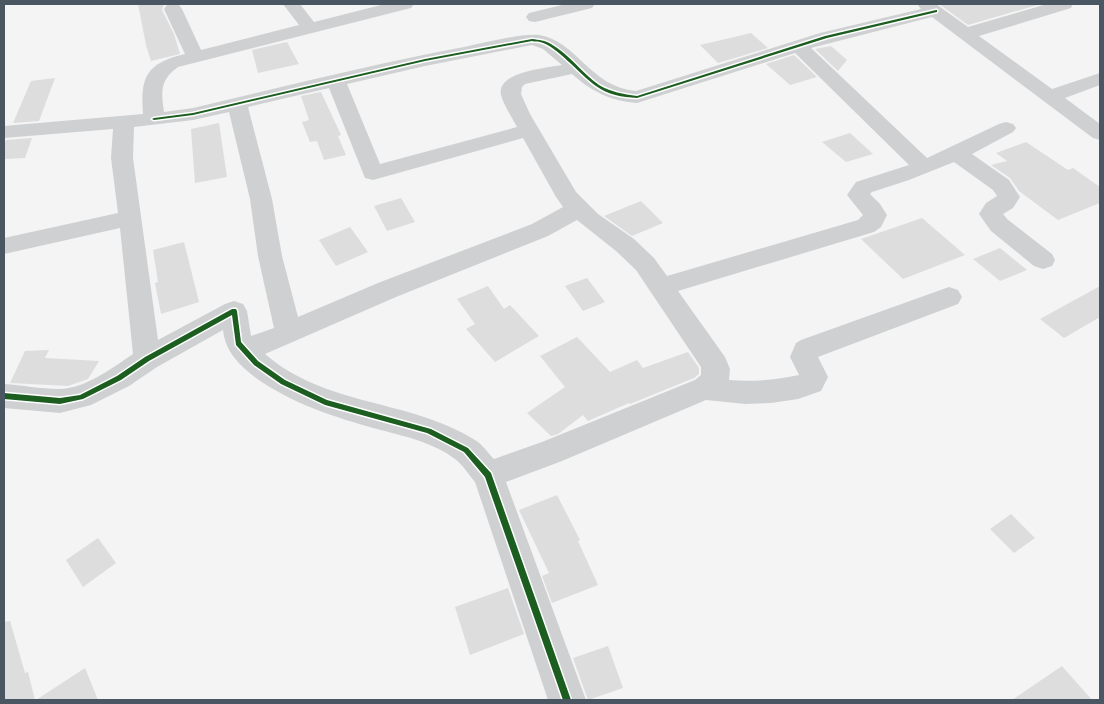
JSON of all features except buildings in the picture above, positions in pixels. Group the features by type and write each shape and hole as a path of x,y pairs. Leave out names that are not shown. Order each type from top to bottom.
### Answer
{"street":[{"path":"292,4 310,28"},
{"path":"154,119 152,82 160,69 171,62 405,4"},
{"path":"522,4 540,24 550,45"},
{"path":"535,17 586,4"},
{"path":"965,34 1065,4"},
{"path":"4,132 193,114 524,41 542,41 550,45 575,68 609,93 622,97 637,97 826,37 930,7 1100,134"},
{"path":"173,9 195,56"},
{"path":"798,46 924,167"},
{"path":"488,475 558,449 705,388 715,381 717,374 715,365 646,264 636,254 590,220 567,196 529,130 511,94 512,85 519,80 575,68"},
{"path":"1050,96 1100,79"},
{"path":"336,81 373,173 529,130"},
{"path":"237,104 261,199 270,256 288,332"},
{"path":"124,122 122,158 131,218 147,359"},
{"path":"661,287 866,226 873,221 875,215 872,208 858,194 860,190 957,154 1006,128"},
{"path":"957,154 1002,185 1007,191 1009,197 1007,200 992,210 991,214 999,225 1043,260"},
{"path":"243,349 262,344 387,290 540,230 561,220 578,208"},
{"path":"4,246 131,218"},
{"path":"705,388 734,394 765,393 793,389 811,383 814,377 804,357 806,351 949,297"},
{"path":"4,396 60,401 81,397 119,378 147,359 234,311 238,343 256,363 283,382 325,402 429,431 449,440 466,450 488,475 567,700"}],"cycle path":[{"path":"154,119 193,114 425,60 532,40 550,45 589,79 610,92 622,96 637,97 826,37 936,11"},
{"path":"4,396 60,401 81,397 119,378 147,359 234,311 238,343 256,363 283,382 325,402 429,431 466,450 488,475 567,700"}]}
